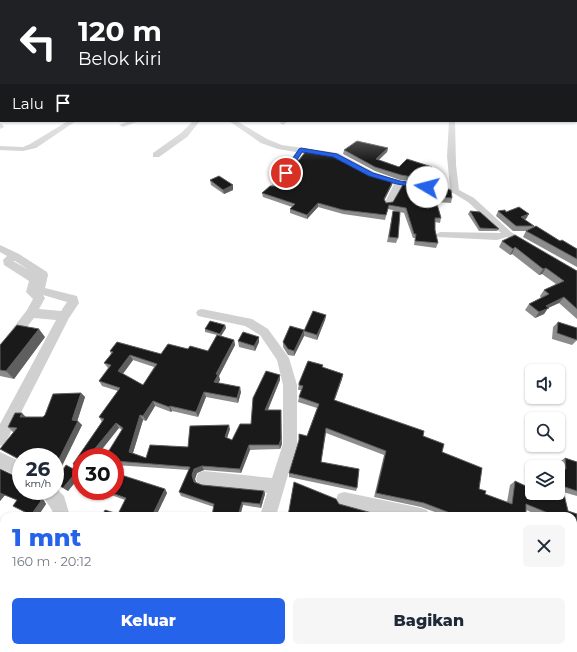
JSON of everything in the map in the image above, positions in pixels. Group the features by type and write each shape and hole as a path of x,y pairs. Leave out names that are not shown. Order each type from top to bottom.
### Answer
{"street":[{"path":"0,148 23,149 33,146 71,122"},
{"path":"123,125 133,122"},
{"path":"156,155 184,135 196,122"},
{"path":"234,122 264,141 301,150 335,155 371,174 399,183 455,191 471,200 508,234 533,248"},
{"path":"452,122 451,160 455,191"},
{"path":"274,187 301,150"},
{"path":"388,204 399,183"},
{"path":"440,235 497,237 508,234"},
{"path":"0,248 43,275 39,290 73,299 73,303 64,316 0,439"},
{"path":"8,342 31,313 39,298 32,292 35,279 8,263 8,260 14,256"},
{"path":"31,313 64,316"},
{"path":"202,313 248,322 264,332 283,358 290,385 290,444 269,512"},
{"path":"0,460 12,466"},
{"path":"204,479 276,486"},
{"path":"56,500 61,512"},
{"path":"344,500 402,512"}],"building":[{"path":"357,141 388,148 376,159 399,167 407,159 432,167 425,179 401,175 375,167 344,150"},
{"path":"306,151 333,154 368,173 393,181 384,199 386,203 393,202 404,183 451,190 452,198 435,197 441,218 435,218 435,230 438,243 415,241 416,234 414,234 406,208 389,205 386,215 343,210 318,203 307,215 290,209 295,204 262,193 270,186 278,186 297,160 299,160"},
{"path":"219,176 233,185 223,190 210,180"},
{"path":"519,207 529,214 521,217 534,226 516,226 498,211 505,210 506,212"},
{"path":"393,211 400,212 398,238 389,237"},
{"path":"470,211 480,212 499,229 480,228"},
{"path":"536,226 560,241 562,240 577,249 577,259 526,231"},
{"path":"515,235 577,271 577,309 564,297 546,306 549,308 539,312 529,304 549,294 544,290 564,281 546,268 543,269 515,247 513,249 502,241"},
{"path":"313,311 326,315 317,335 304,331"},
{"path":"210,321 225,325 220,334 205,329"},
{"path":"558,322 577,328 577,340 557,333"},
{"path":"17,325 39,329 6,371 0,370 0,345"},
{"path":"290,326 304,330 294,351 288,349 283,342"},
{"path":"243,332 259,337 254,346 238,341"},
{"path":"217,335 234,340 216,374 218,375 214,382 240,387 237,398 204,392 196,412 169,407 153,401 143,416 140,415 129,452 146,458 150,445 188,447 190,426 229,425 225,437 232,440 240,424 251,424 253,398 266,371 280,375 265,410 281,410 281,439 279,445 249,445 240,469 202,466 194,469 192,475 194,482 202,485 264,491 260,504 242,502 239,512 213,512 214,504 179,492 190,467 124,462 124,448 111,448 123,428 116,423 95,448 84,448 104,419 99,417 120,388 99,381 111,365 104,363 113,352 110,351 117,342 161,354 168,344 188,349 190,346 208,351","holes":["130,355 157,364 143,385 118,371"]},
{"path":"308,361 323,365 322,367 343,374 334,400 424,431 423,436 444,444 442,452 482,468 479,489 486,491 485,494 512,504 515,481 525,486 525,500 565,500 565,498 568,511 571,512 546,512 526,504 526,512 448,512 424,503 376,493 386,451 326,428 321,462 359,469 357,488 289,473 299,440 299,434 307,436 319,404 299,397 303,386 299,385 299,383"},
{"path":"81,393 72,420 78,421 64,449 12,448 12,455 0,449 17,428 8,427 15,413 22,413 20,417 43,417 53,394"},
{"path":"565,458 577,462 577,491 565,487"},
{"path":"66,465 72,468 72,477 64,487 64,468"},
{"path":"0,469 12,475 12,498 0,493"},
{"path":"124,476 165,489 154,512 119,512 126,498 124,497"},
{"path":"294,482 336,499 339,504 368,512 289,512"},
{"path":"17,500 41,501 33,512 25,512 13,506"}],"route":[{"path":"286,173 301,150 335,155 371,174 399,183 427,187"}]}
